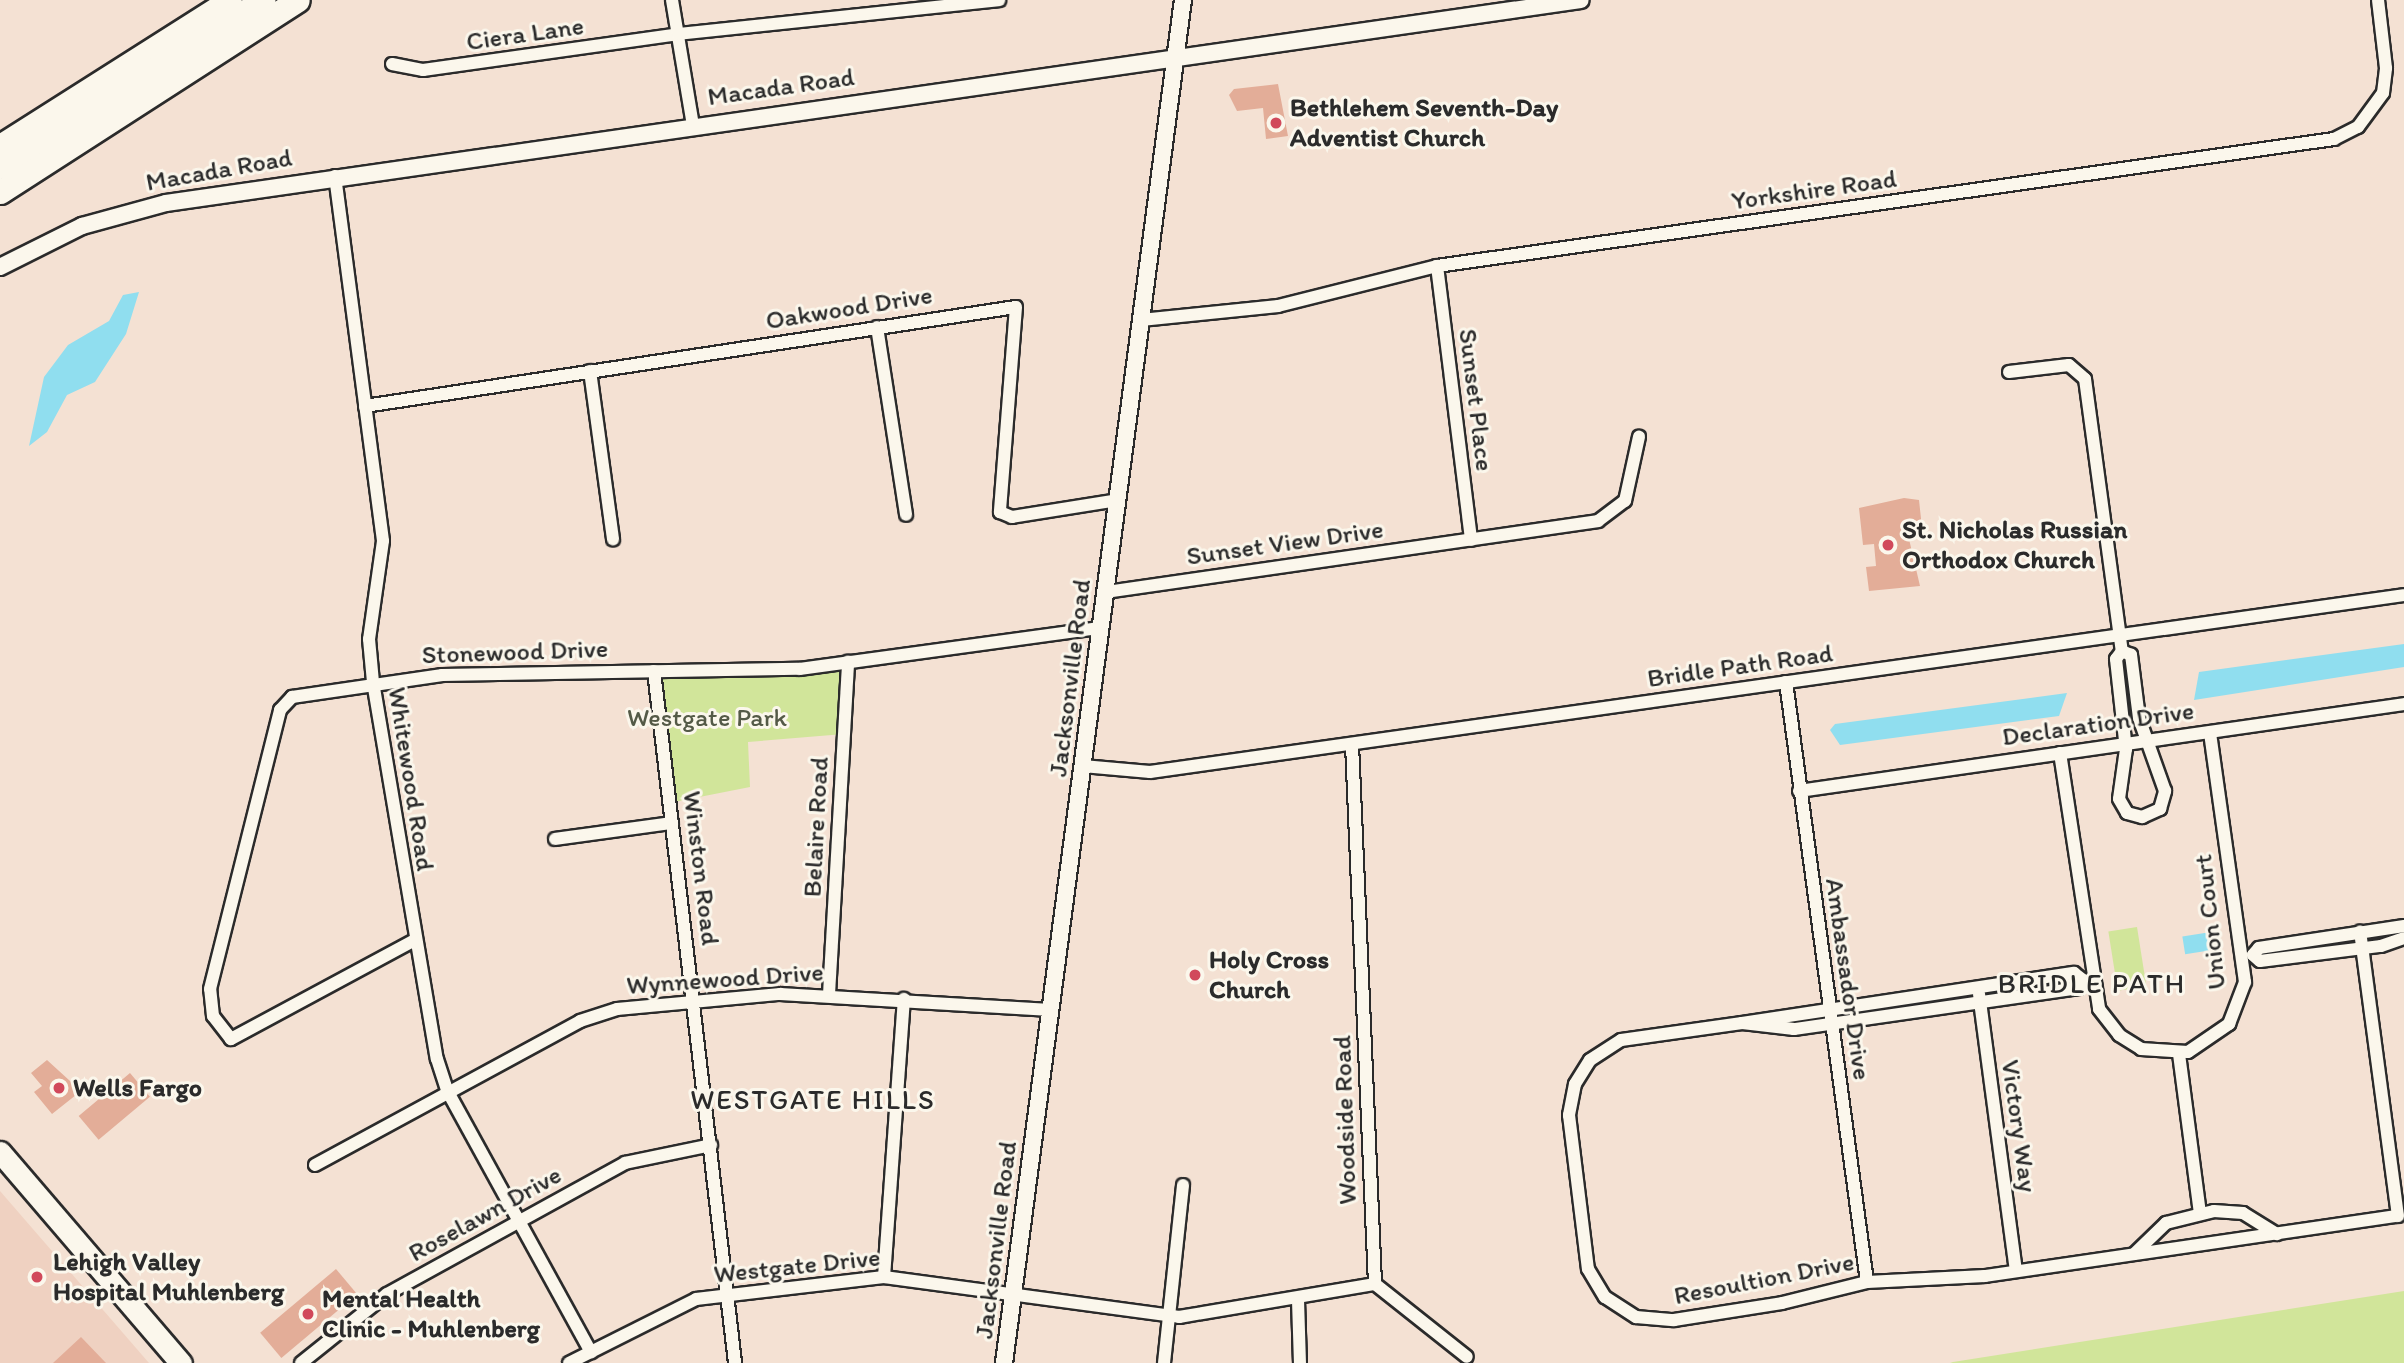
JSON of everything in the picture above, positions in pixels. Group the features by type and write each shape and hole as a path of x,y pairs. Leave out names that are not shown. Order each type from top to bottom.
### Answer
{"highway":[{"path":"0,146 230,0"},
{"path":"0,167 263,0"},
{"path":"0,192 298,0"},
{"path":"0,207 184,72"},
{"path":"0,135 72,101"}],"main road":[{"path":"0,1152 181,1363"}],"street":[{"path":"672,0 693,124"},
{"name":"Ciera Lane","path":"392,64 423,69 678,34 999,0"},
{"name":"Jacksonville Road","path":"1004,1363 1184,0"},
{"name":"Macada Road","path":"0,268 64,233 120,213 335,176 1176,55 1581,0"},
{"name":"Yorkshire Road","path":"1141,320 1278,306 1437,266 2334,139 2358,127 2383,93 2386,68 2378,0"},
{"name":"Whitewood Road","path":"335,176 384,558 369,639 373,682 413,941 448,1092 592,1352"},
{"name":"Sunset Place","path":"1437,266 1471,540"},
{"name":"Oakwood Drive","path":"365,406 1016,307 1000,512 1012,517 1118,500"},
{"path":"877,327 906,516"},
{"path":"2009,372 2069,365 2083,374 2122,652 2116,659 2125,743 2119,799 2127,813 2142,817 2157,812 2165,796 2145,741 2131,655 2122,652"},
{"path":"590,370 613,539"},
{"name":"Sunset View Drive","path":"1105,592 1574,526 1613,513 1625,501 1639,437"},
{"name":"Bridle Path Road","path":"1083,766 1150,772 2404,595"},
{"name":"Stonewood Drive","path":"413,941 231,1039 213,1016 210,989 281,710 300,694 373,682 654,671 800,669 1101,628"},
{"name":"Belaire Road","path":"829,994 848,662"},
{"name":"Winston Road","path":"654,671 696,999 735,1363"},
{"name":"Ambassador Drive","path":"1786,682 1867,1282"},
{"name":"Declaration Drive","path":"1799,790 2404,704"},
{"name":"Union Court","path":"2179,1054 2205,1045 2229,1024 2244,987 2248,956 2210,732"},
{"name":"Woodside Road","path":"1352,744 1375,1284"},
{"path":"2060,753 2088,979 2099,1009 2126,1041 2149,1052 2179,1054 2200,1213"},
{"path":"555,839 672,823"},
{"path":"2404,926 2259,947 2248,956 2260,961 2362,948 2404,938"},
{"name":"Resoultion Drive","path":"1742,1023 1776,1029 1831,1023 2079,988 2088,979 2074,973 1829,1007 1742,1023 1621,1040 1581,1072 1569,1115 1590,1275 1618,1308 1663,1321 1767,1306 1867,1282 2016,1272 2398,1216 2360,932"},
{"name":"Victory Way","path":"1978,986 2016,1272"},
{"name":"Wynnewood Drive","path":"315,1166 591,1016 696,999 829,994 1051,1010"},
{"path":"884,1277 904,999"},
{"name":"Roselawn Drive","path":"301,1363 387,1294 638,1158 711,1145"},
{"path":"1164,1363 1183,1185"},
{"path":"2134,1254 2153,1230 2200,1213 2243,1213 2277,1234"},
{"name":"Westgate Drive","path":"569,1363 680,1306 726,1293 884,1277 1170,1316 1298,1300 1375,1284"},
{"path":"1375,1284 1467,1357"},
{"path":"1298,1300 1300,1363"}],"shaded area":[{"name":"Lehigh Valley Hospital Muhlenberg","path":"0,1191 149,1363 0,1363"}],"green space":[{"name":"Westgate Park","path":"848,662 844,734 748,742 750,787 669,803 654,671"},
{"path":"2137,927 2146,986 2118,991 2108,932"},
{"path":"2404,1291 2404,1363 1950,1363 1953,1362"}],"water":[{"path":"139,292 126,334 95,382 67,395 47,432 29,446 44,377 68,345 109,321 123,295"},
{"path":"2404,644 2404,667 2194,700 2199,672"},
{"path":"2067,693 2059,716 1840,745 1830,730 1835,724"},
{"path":"2211,932 2214,950 2185,954 2182,937"}],"building":[{"name":"Bethlehem Seventh-Day Adventist Church","path":"1278,84 1288,136 1266,139 1263,108 1237,111 1229,95 1234,89"},
{"name":"St. Nicholas Russian Orthodox Church","path":"1904,498 1919,500 1923,537 1909,539 1920,586 1869,591 1866,567 1876,566 1874,544 1863,545 1859,508"},
{"name":"Wells Fargo","path":"47,1060 81,1091 52,1114 34,1092 42,1086 31,1073"},
{"path":"130,1073 150,1097 99,1140 79,1116"},
{"name":"Mental Health Clinic - Muhlenberg","path":"336,1269 357,1294 281,1358 260,1333"},
{"path":"81,1337 106,1363 53,1363"}],"place":[{"name":"Bethlehem Seventh-Day Adventist Church","path":"1276,123"},
{"name":"St. Nicholas Russian Orthodox Church","path":"1888,545"},
{"name":"Holy Cross Church","path":"1195,975"},
{"name":"Wells Fargo","path":"59,1088"},
{"name":"Lehigh Valley Hospital Muhlenberg","path":"37,1277"},
{"name":"Mental Health Clinic - Muhlenberg","path":"308,1314"}],"district":[{"name":"BRIDLE PATH","path":"2092,983"},
{"name":"WESTGATE HILLS","path":"813,1099"}]}
